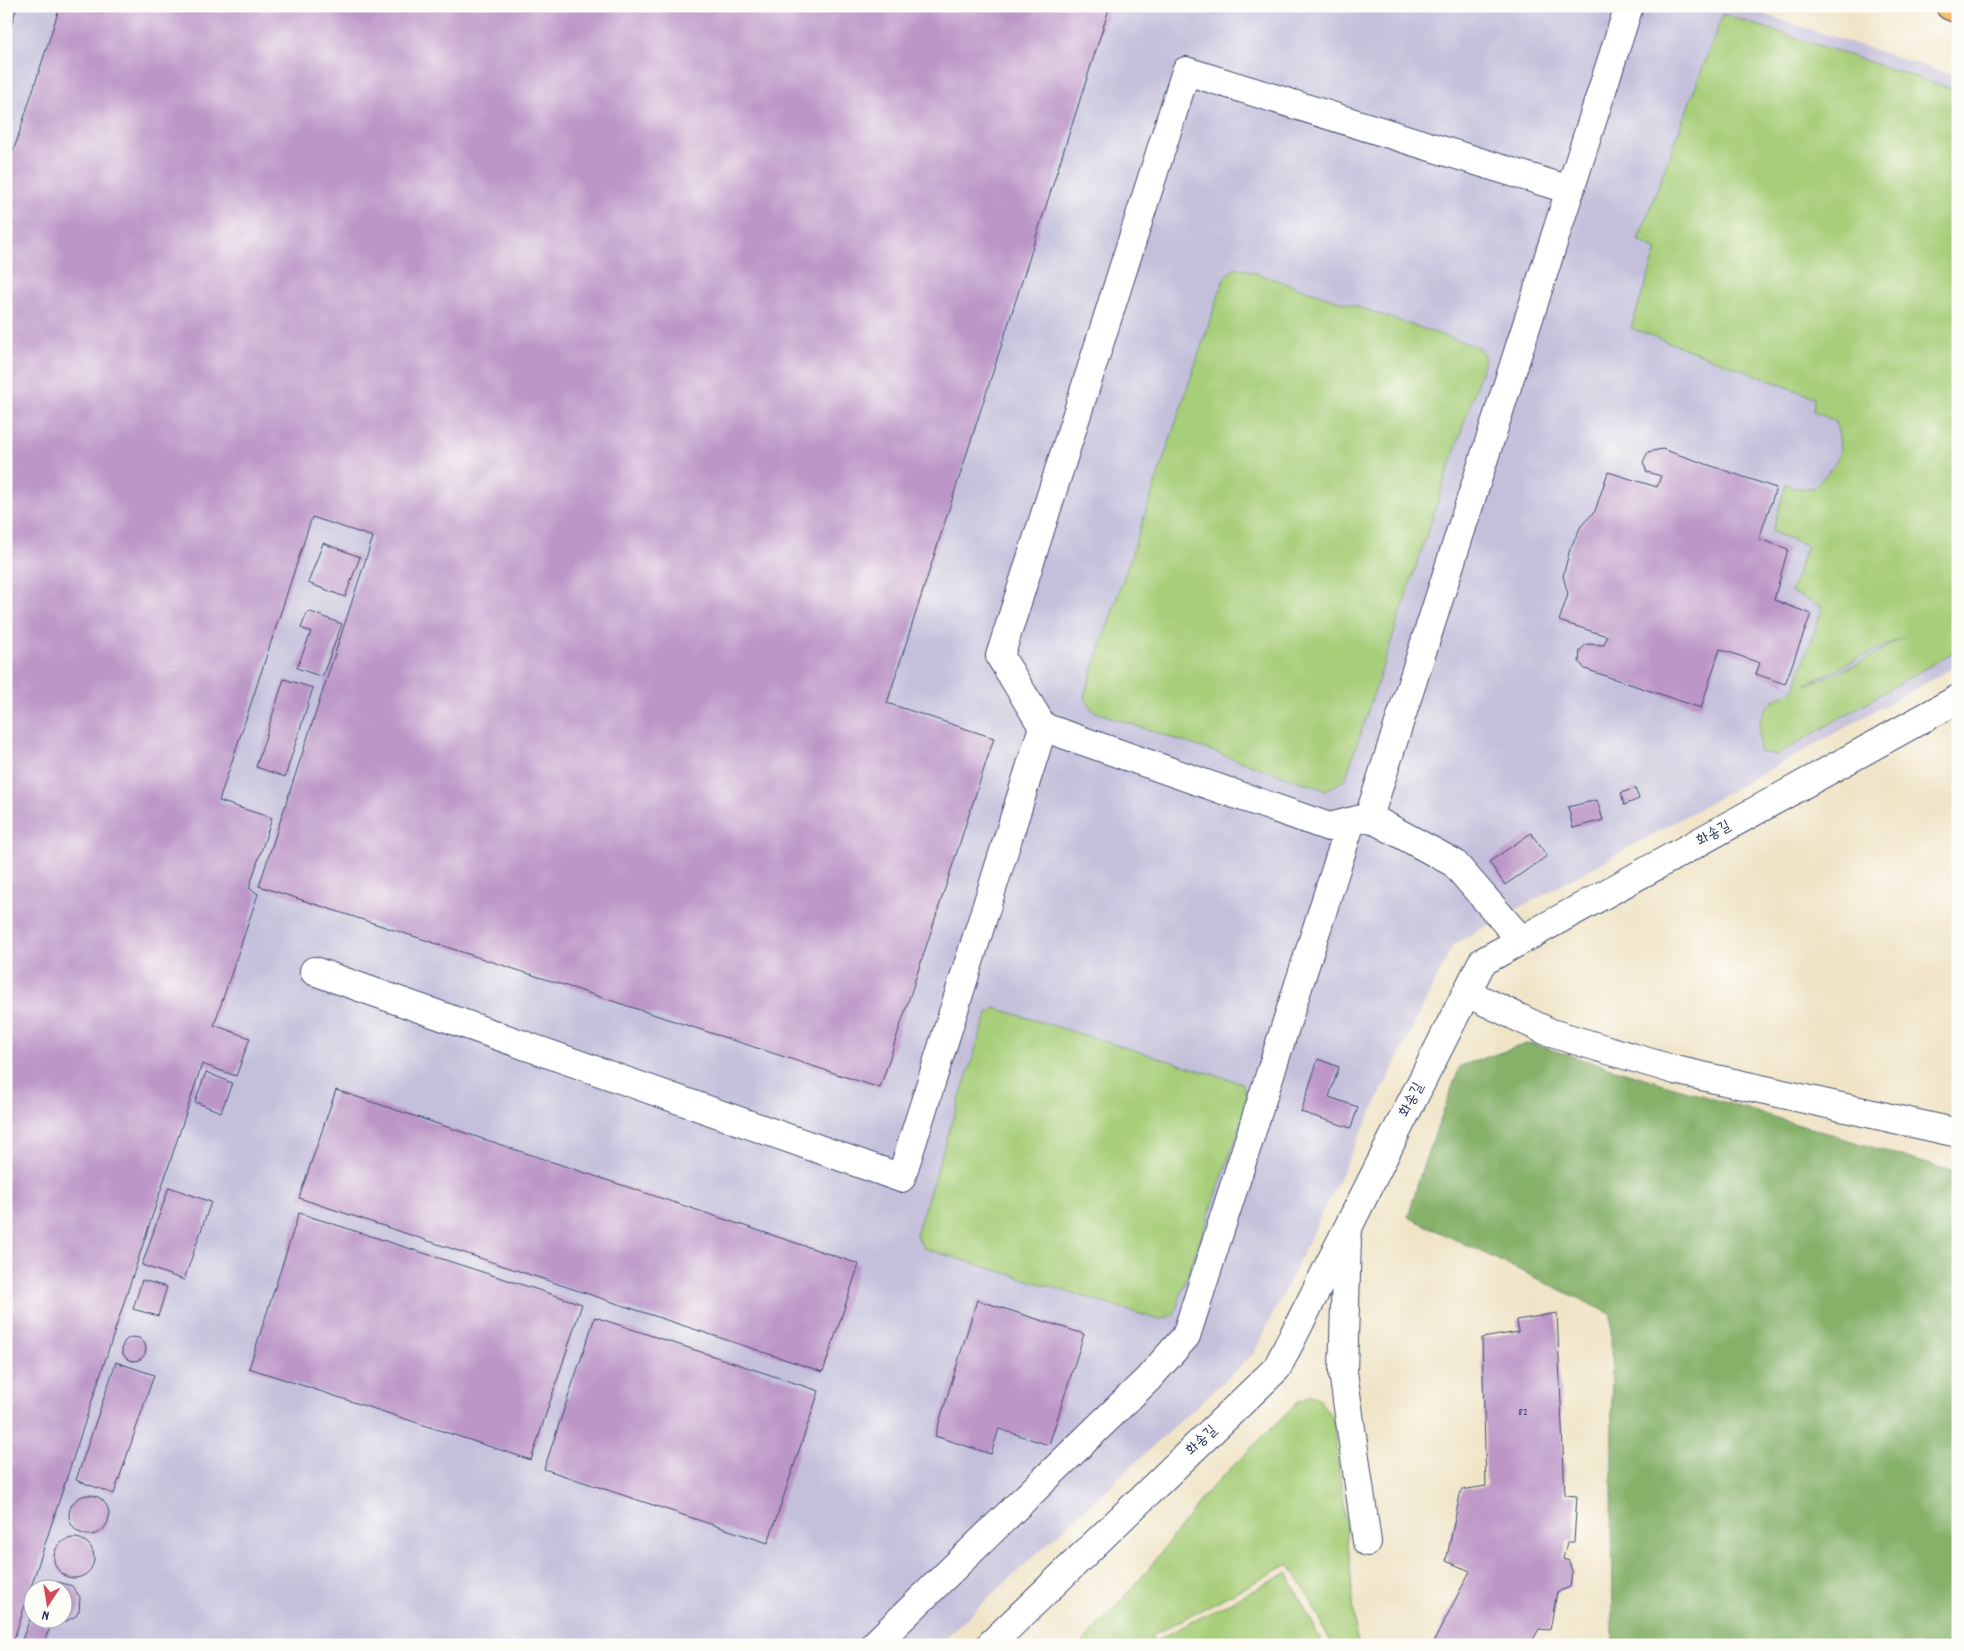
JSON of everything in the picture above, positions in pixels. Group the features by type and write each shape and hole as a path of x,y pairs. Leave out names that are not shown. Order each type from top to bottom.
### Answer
{"main road":[{"path":"1950,6 1958,9"}],"street":[{"path":"874,1645 1148,1378 1186,1336 1570,190 1629,6"},
{"path":"1521,940 1454,863 1360,819 1329,827 1042,727 1000,656 1186,71 1570,190"},
{"name":"화송길","path":"990,1645 1277,1368 1482,962 1958,698"},
{"path":"314,970 900,1178 1042,727"},
{"path":"1467,993 1551,1034 1675,1070 1958,1133"},
{"path":"1347,1230 1342,1372 1368,1542"}],"shaded area":[{"path":"6,6 1738,6 1958,77 1958,665 1453,945 1254,1353 938,1645 6,1645"}],"green space":[{"path":"1723,14 1958,91 1958,649 1777,755 1759,752 1760,721 1767,707 1782,695 1794,690 1823,607 1791,592 1807,545 1772,532 1786,484 1797,488 1813,488 1829,472 1838,459 1840,443 1835,421 1813,411 1814,397 1631,328 1657,250 1638,240","holes":["1905,636 1860,663 1806,685"]},
{"path":"1237,267 1481,348 1485,360 1345,780 1326,790 1093,711 1084,696 1225,276"},
{"path":"995,1008 1242,1083 1249,1101 1174,1314 1160,1320 923,1248 916,1234 987,1014"},
{"path":"1529,1043 1958,1173 1958,1645 1613,1645 1611,1314 1408,1217 1422,1169 1460,1066"},
{"path":"1311,1395 1318,1398 1333,1419 1348,1543 1356,1635 1359,1645 1332,1645 1307,1593 1289,1564 1151,1636 1155,1645 1080,1645 1142,1577 1207,1492 1296,1403"},
{"path":"1287,1573 1323,1645 1160,1645 1157,1640"}],"building":[{"path":"6,6 17,6 7,40 6,39"},
{"path":"60,6 1110,6 887,703 994,738 880,1088 259,886 373,537 312,517 219,801 272,818 249,888 258,894 214,1025 250,1038 236,1076 202,1064 34,1578 22,1578 22,1614 12,1645 6,1645 6,174"},
{"path":"1662,449 1776,488 1759,539 1788,549 1774,600 1811,614 1785,684 1756,674 1760,663 1720,649 1701,708 1585,669 1579,662 1580,650 1587,644 1604,645 1607,636 1559,621 1568,594 1563,576 1570,549 1581,526 1595,511 1608,472 1657,487 1661,476 1647,472 1643,462 1648,452"},
{"path":"323,543 360,557 345,597 308,583"},
{"path":"308,611 342,624 322,677 297,668 311,632 301,628"},
{"path":"284,679 313,688 285,777 256,767"},
{"path":"1635,788 1639,799 1624,805 1621,793"},
{"path":"1597,800 1603,820 1573,828 1568,807"},
{"path":"1531,833 1547,856 1505,885 1489,862"},
{"path":"1318,1059 1339,1067 1329,1097 1358,1107 1351,1128 1301,1112"},
{"path":"206,1072 232,1083 221,1112 195,1102"},
{"path":"336,1090 859,1264 823,1372 299,1198"},
{"path":"169,1187 211,1202 184,1280 142,1265"},
{"path":"299,1213 582,1304 531,1460 249,1368"},
{"path":"142,1280 167,1287 158,1316 133,1309"},
{"path":"977,1300 1084,1334 1049,1445 999,1429 991,1454 935,1436"},
{"path":"1557,1313 1565,1495 1577,1496 1574,1542 1567,1542 1563,1559 1569,1561 1572,1571 1570,1587 1557,1592 1550,1630 1539,1629 1530,1645 1432,1645 1470,1571 1446,1561 1461,1490 1486,1486 1482,1338 1518,1332 1517,1320"},
{"path":"595,1317 819,1391 768,1543 544,1469"},
{"path":"134,1337 139,1338 145,1344 145,1354 139,1360 134,1361 129,1360 123,1354 122,1349 123,1344 129,1338"},
{"path":"116,1362 154,1375 114,1494 76,1480"},
{"path":"93,1495 100,1498 106,1504 109,1515 108,1523 100,1532 93,1535 85,1535 78,1532 70,1523 69,1511 72,1504 81,1496"},
{"path":"66,1539 82,1539 91,1547 94,1554 93,1566 82,1577 66,1577 55,1566 55,1550"},
{"path":"72,1586 80,1597 79,1611 72,1618"},
{"path":"27,1628 50,1628 43,1645 20,1645"}]}
